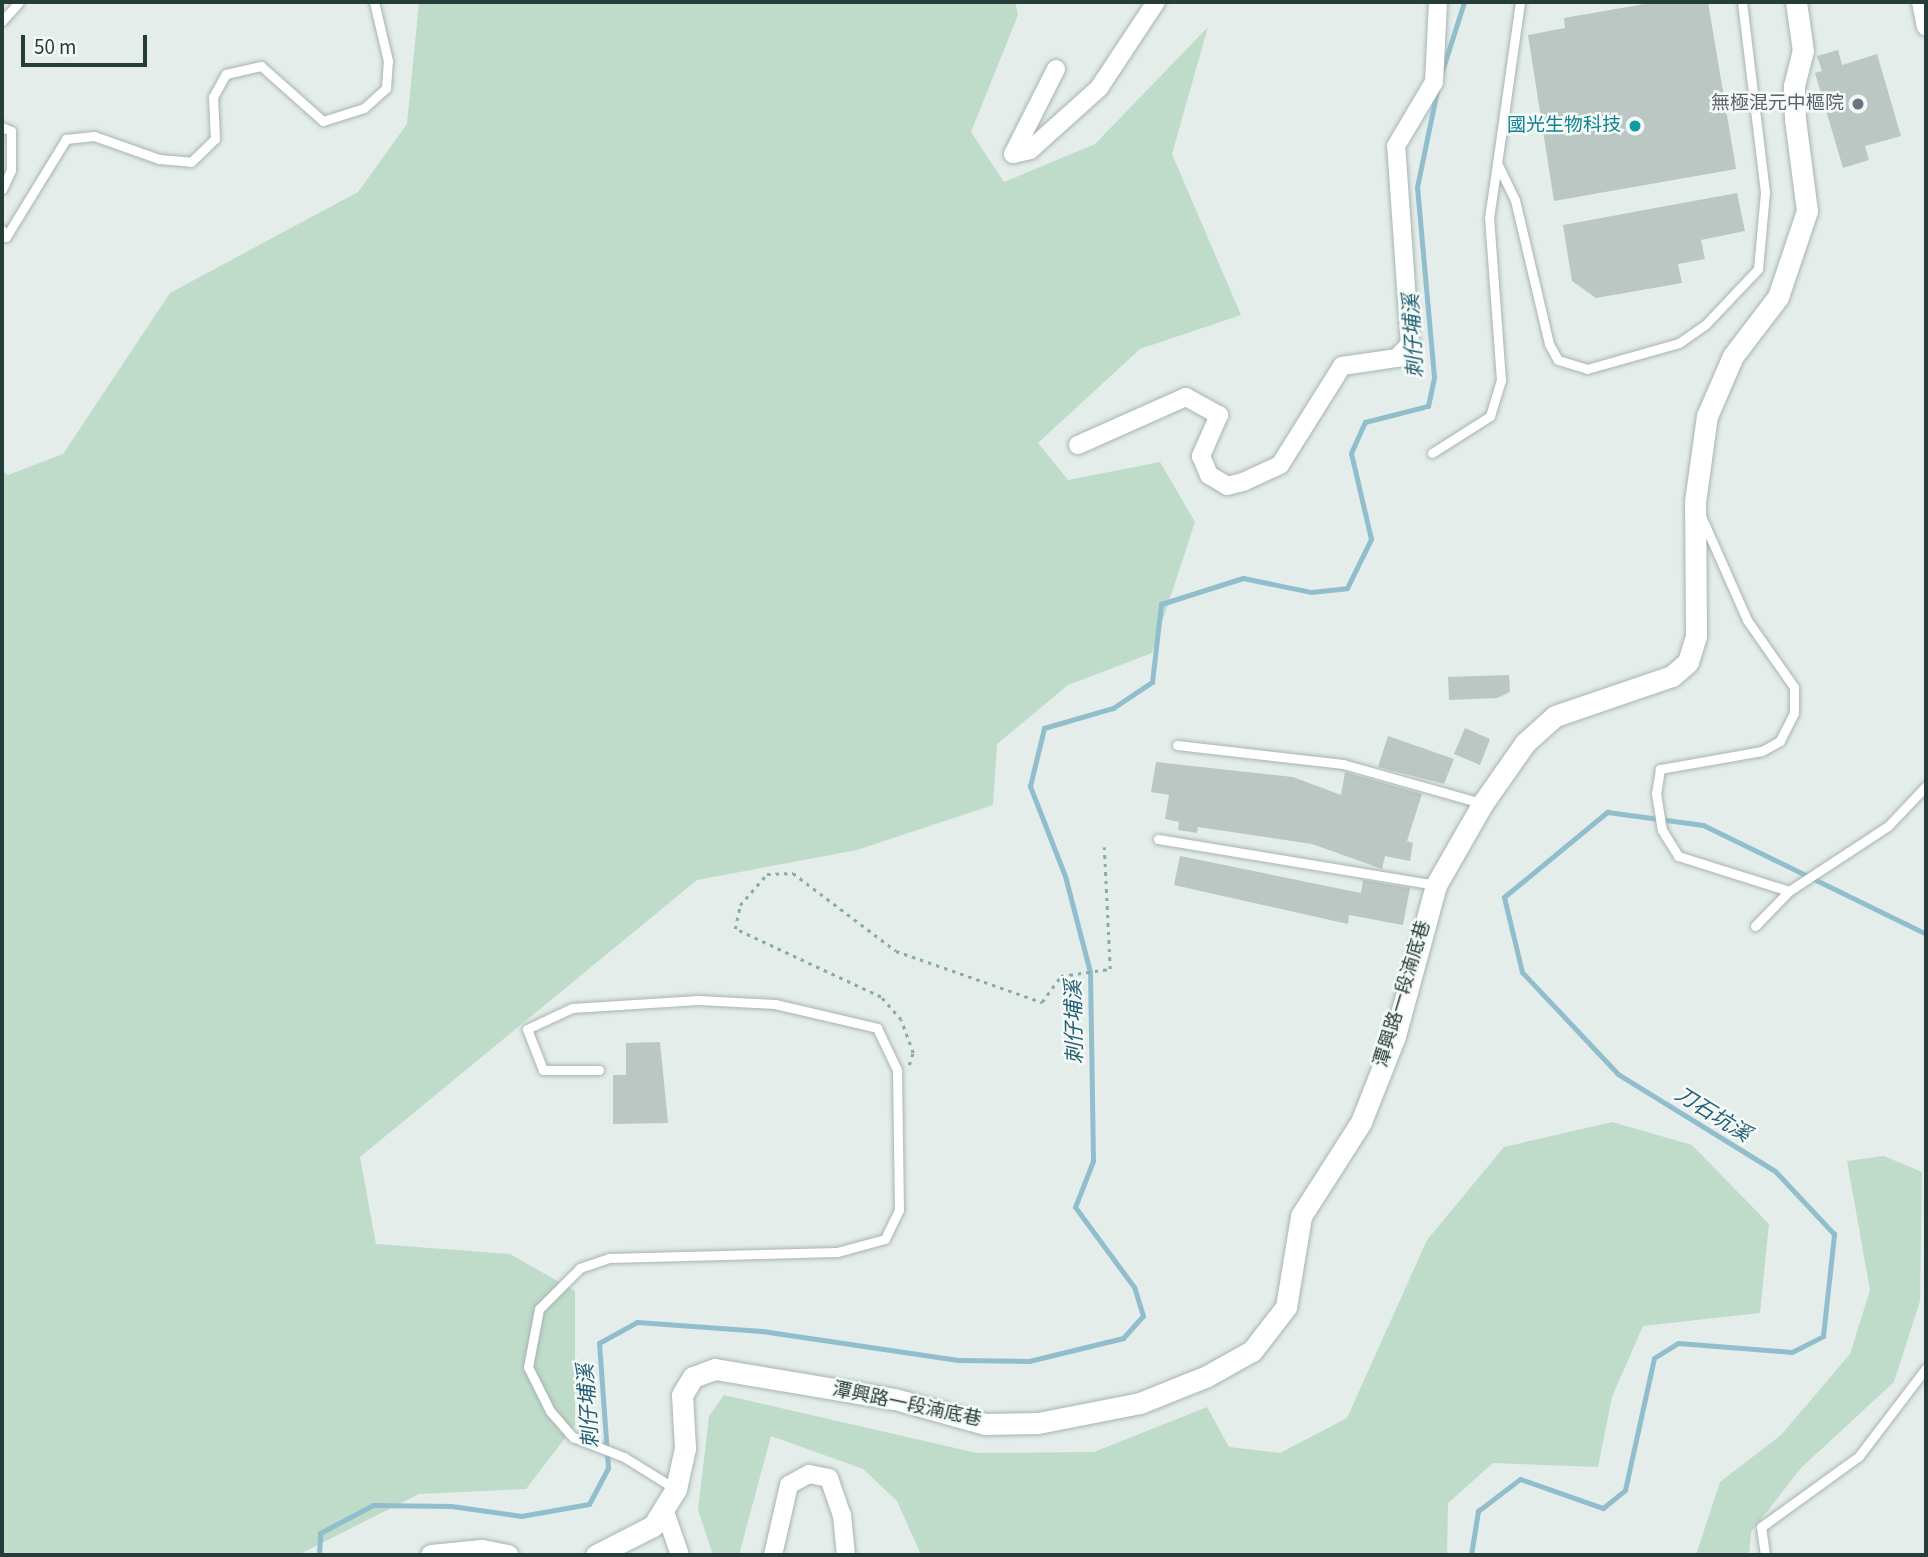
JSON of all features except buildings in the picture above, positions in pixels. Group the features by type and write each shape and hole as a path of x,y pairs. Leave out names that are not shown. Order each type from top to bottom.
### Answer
{"street":[{"path":"1056,69 1013,155 1030,150 1099,88 1156,2"},
{"path":"1078,445 1185,397 1219,415 1201,456 1209,475 1227,486 1243,482 1280,465 1342,366 1397,358 1410,344 1396,146 1434,82 1438,2"},
{"name":"潭興路一段湳底巷","path":"596,1555 645,1532 664,1509 676,1489 684,1448 682,1395 693,1377 715,1369 895,1399 985,1423 1038,1423 1140,1403 1252,1352 1286,1307 1301,1216 1343,1157 1395,1036 1436,885 1483,803 1525,743 1555,716 1672,676 1688,662 1696,635 1695,502 1707,416 1733,356 1779,297 1807,211 1795,118 1794,86 1803,51 1796,2"},
{"path":"1921,2 1926,27"},
{"path":"773,1555 789,1485 809,1475 829,1478 842,1515 846,1555"},
{"path":"664,1509 680,1555"},
{"path":"431,1555 482,1550 508,1555"}],"lane":[{"path":"2,21 19,2"},
{"path":"2,230 6,237 66,139 94,136 159,159 191,162 215,139 213,97 226,74 261,66 323,121 364,108 386,88 388,61 374,2"},
{"path":"1432,453 1490,416 1501,380 1489,218 1520,2"},
{"path":"1497,163 1515,200 1540,317 1558,360 1587,369 1624,362 1696,331 1758,269 1764,239 1765,192 1742,2"},
{"path":"2,127 11,131 11,170 2,189"},
{"path":"1695,502 1747,620 1794,687 1794,713 1780,741 1762,751 1660,768 1656,793 1662,830 1678,856 1789,891"},
{"path":"1177,746 1343,764 1483,803"},
{"path":"1755,926 1789,891 1888,827 1926,786"},
{"path":"1158,839 1436,885"},
{"path":"599,1070 543,1070 527,1028 572,1008 698,1000 775,1004 877,1028 897,1070 900,1210 885,1239 837,1252 609,1258 580,1268 539,1309 528,1367 536,1391 573,1437 624,1457 676,1489"},
{"path":"1765,1555 1761,1527 1859,1456 1926,1368"}],"path":[{"path":"897,1070 908,1069 913,1053 901,1020 881,997 735,929 740,905 767,874 793,873 896,951 966,979 1042,1002 1061,976 1110,969 1104,847"}],"green space":[{"path":"419,2 1015,2 1018,15 971,132 1004,182 1095,144 1208,27 1172,154 1241,315 1140,349 1038,443 1068,480 1160,462 1195,522 1152,653 1068,685 997,744 993,805 857,850 697,880 360,1157 376,1244 510,1254 575,1291 575,1425 526,1489 419,1494 298,1555 2,1555 2,471 8,475 63,454 170,293 358,192 407,124"},
{"path":"1612,1122 1692,1145 1769,1224 1760,1313 1643,1326 1612,1397 1598,1467 1493,1463 1448,1503 1447,1555 921,1555 897,1501 863,1469 771,1436 739,1555 713,1555 698,1510 709,1416 724,1395 977,1453 1094,1452 1207,1407 1229,1447 1280,1453 1347,1418 1427,1240 1504,1147"},
{"path":"1884,1156 1922,1172 1920,1301 1894,1382 1801,1468 1751,1532 1749,1555 1696,1555 1720,1482 1781,1435 1850,1354 1870,1290 1847,1161"}],"waterway":[{"name":"刺仔埔溪","path":"1442,71 1464,2"},
{"name":"刺仔埔溪","path":"319,1555 320,1533 373,1505 451,1506 521,1516 589,1504 608,1468 599,1343 637,1322 762,1331 958,1360 1029,1361 1123,1338 1143,1316 1134,1287 1075,1207 1093,1161 1090,972 1065,876 1030,786 1044,728 1113,708 1152,682 1161,604 1243,578 1311,592 1347,588 1371,539 1351,453 1365,422 1428,406 1434,377 1417,187 1437,90"},
{"name":"刀石坑溪","path":"1471,1555 1478,1511 1520,1479 1603,1508 1625,1490 1654,1358 1678,1343 1792,1352 1823,1336 1834,1234 1775,1171 1618,1074 1522,972 1504,897 1607,812 1703,825 1926,934"}],"place":[{"name":"無極混元中樞院","path":"1858,104"},
{"name":"國光生物科技","path":"1635,126"}]}
